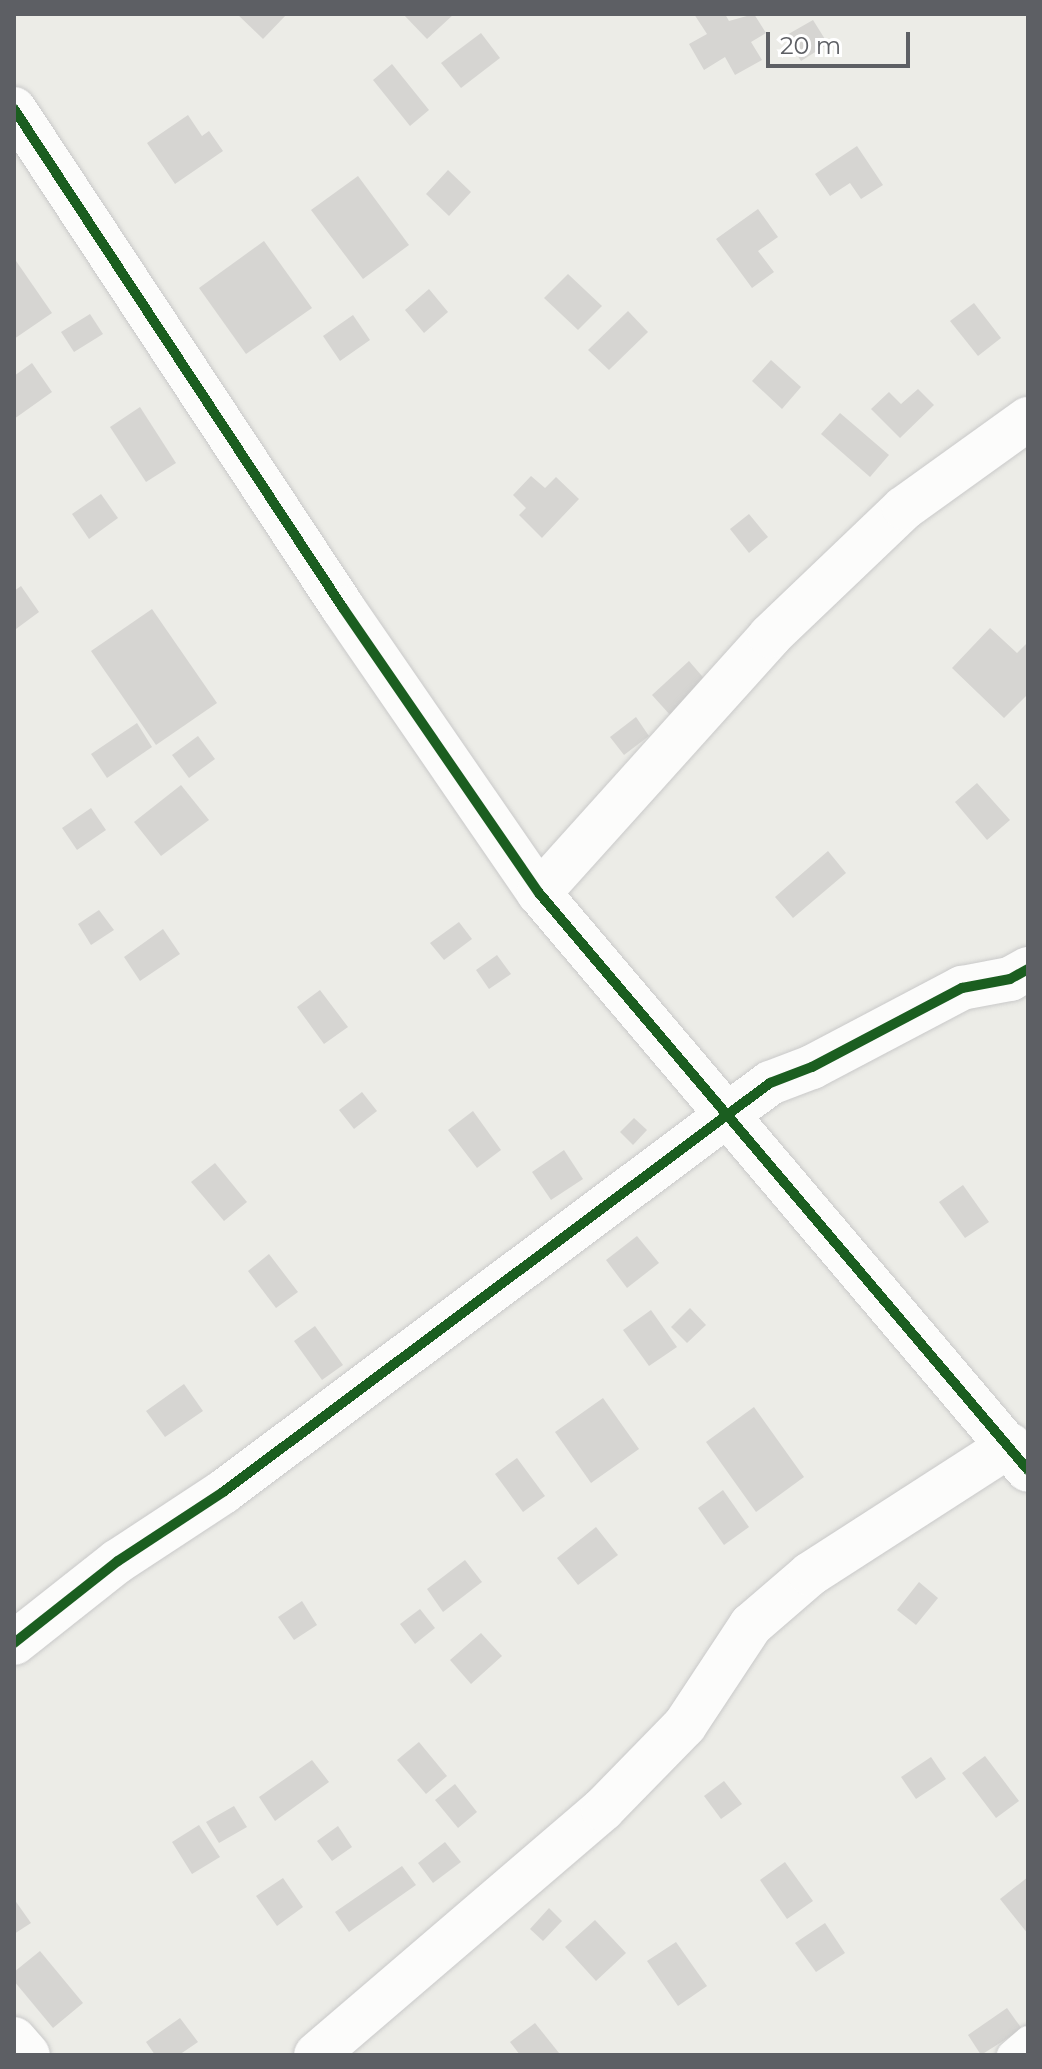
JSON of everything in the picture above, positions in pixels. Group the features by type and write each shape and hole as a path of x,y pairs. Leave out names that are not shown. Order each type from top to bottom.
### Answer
{"street":[{"path":"14,109 343,608 539,893 1019,1458 810,1574 751,1625 685,1725 603,1809 316,2055"},
{"path":"539,893 770,636 904,508 1028,419"},
{"path":"14,1643 118,1561 223,1492 730,1117 770,1083 812,1067 897,1019 962,988 1010,979 1028,969"},
{"path":"14,2039 28,2055"}],"lane":[{"path":"1011,2055 1028,2040"}],"building":[{"path":"237,14 287,14 263,39"},
{"path":"403,14 454,14 427,39"},
{"path":"694,14 725,14 729,21 754,14 766,33 751,42 762,60 735,75 725,57 704,70 689,44 707,34"},
{"path":"813,20 828,44 801,61 785,36"},
{"path":"481,33 500,58 461,88 441,63"},
{"path":"392,64 429,110 410,126 373,80"},
{"path":"188,115 202,136 209,131 223,151 175,184 147,143"},
{"path":"857,146 883,185 861,199 850,183 830,196 815,174"},
{"path":"448,170 471,192 449,216 426,194"},
{"path":"358,176 409,245 363,279 311,210"},
{"path":"758,209 778,237 758,251 774,272 752,288 716,239"},
{"path":"264,241 312,308 246,354 199,288"},
{"path":"14,258 52,313 14,339"},
{"path":"568,274 602,306 578,330 544,298"},
{"path":"429,289 448,312 424,333 405,310"},
{"path":"974,303 1001,338 978,356 950,321"},
{"path":"628,311 648,332 609,370 588,350"},
{"path":"90,314 103,334 74,352 61,332"},
{"path":"353,315 370,340 340,361 323,336"},
{"path":"771,360 801,387 782,409 752,381"},
{"path":"32,363 52,392 14,419 14,376"},
{"path":"918,389 934,405 900,438 871,409 889,392 901,404"},
{"path":"140,407 176,463 146,482 110,427"},
{"path":"840,413 889,455 870,477 821,434"},
{"path":"531,476 545,488 556,477 579,499 542,538 519,515 526,508 513,495"},
{"path":"101,494 118,518 89,539 72,514"},
{"path":"749,514 768,537 749,553 730,529"},
{"path":"21,586 39,612 16,629 14,591"},
{"path":"152,609 217,703 156,745 91,651"},
{"path":"990,628 1017,653 1028,642 1028,694 1004,718 952,668"},
{"path":"689,661 708,683 671,716 652,695"},
{"path":"636,717 649,736 624,755 610,737"},
{"path":"137,723 152,747 107,778 91,754"},
{"path":"198,736 215,759 189,778 172,755"},
{"path":"977,783 1010,820 987,840 955,802"},
{"path":"181,785 209,820 161,856 134,822"},
{"path":"91,808 106,830 77,850 62,828"},
{"path":"828,851 846,873 793,918 775,897"},
{"path":"99,910 114,930 91,945 78,924"},
{"path":"459,922 472,939 444,960 430,943"},
{"path":"163,929 180,954 140,981 124,957"},
{"path":"497,955 511,974 489,989 476,970"},
{"path":"320,990 348,1027 324,1044 297,1007"},
{"path":"362,1092 377,1111 354,1129 339,1110"},
{"path":"473,1111 501,1150 477,1168 448,1130"},
{"path":"634,1118 647,1130 633,1145 620,1132"},
{"path":"564,1150 583,1179 551,1200 532,1172"},
{"path":"215,1163 247,1202 224,1221 191,1182"},
{"path":"963,1185 989,1222 965,1238 939,1202"},
{"path":"637,1236 659,1263 627,1288 606,1260"},
{"path":"269,1254 298,1292 276,1308 248,1271"},
{"path":"690,1308 706,1325 687,1343 671,1327"},
{"path":"651,1310 677,1347 649,1366 623,1330"},
{"path":"315,1326 343,1365 322,1380 294,1341"},
{"path":"184,1384 203,1411 165,1437 146,1411"},
{"path":"603,1398 639,1449 591,1483 555,1432"},
{"path":"754,1407 804,1477 756,1512 706,1442"},
{"path":"517,1458 545,1496 523,1512 495,1474"},
{"path":"723,1490 749,1527 724,1545 698,1508"},
{"path":"596,1527 618,1555 578,1585 557,1558"},
{"path":"465,1560 482,1582 443,1612 427,1589"},
{"path":"919,1582 938,1598 916,1625 897,1610"},
{"path":"302,1601 317,1625 294,1640 278,1617"},
{"path":"420,1609 435,1628 415,1644 400,1624"},
{"path":"481,1633 502,1656 471,1684 450,1660"},
{"path":"419,1742 447,1776 426,1794 397,1760"},
{"path":"985,1756 1019,1801 996,1818 962,1773"},
{"path":"931,1757 946,1779 916,1799 901,1777"},
{"path":"312,1760 329,1782 275,1821 259,1797"},
{"path":"724,1781 742,1804 721,1819 704,1796"},
{"path":"455,1784 477,1812 458,1828 435,1800"},
{"path":"234,1806 247,1827 219,1843 206,1822"},
{"path":"199,1825 220,1857 192,1874 172,1842"},
{"path":"338,1826 352,1847 332,1861 317,1841"},
{"path":"445,1842 461,1862 433,1883 418,1863"},
{"path":"785,1862 813,1901 787,1919 760,1880"},
{"path":"402,1866 416,1885 349,1932 335,1912"},
{"path":"1028,1877 1028,1934 1000,1899"},
{"path":"283,1878 303,1907 277,1926 256,1896"},
{"path":"14,1899 31,1923 14,1934"},
{"path":"549,1908 562,1921 543,1941 530,1929"},
{"path":"595,1920 626,1953 596,1981 565,1947"},
{"path":"825,1923 845,1953 816,1972 795,1943"},
{"path":"676,1942 707,1986 678,2006 647,1961"},
{"path":"40,1951 83,2003 53,2028 14,1981 14,1972"},
{"path":"1007,2008 1022,2029 981,2055 968,2035"},
{"path":"180,2018 198,2042 179,2055 155,2055 146,2042"},
{"path":"535,2023 559,2053 557,2055 520,2055 510,2042"}],"cycle path":[{"path":"14,109 343,608 539,893 1028,1470"},
{"path":"14,1643 118,1561 223,1492 770,1083 812,1067 962,988 1010,979 1028,969"}]}
